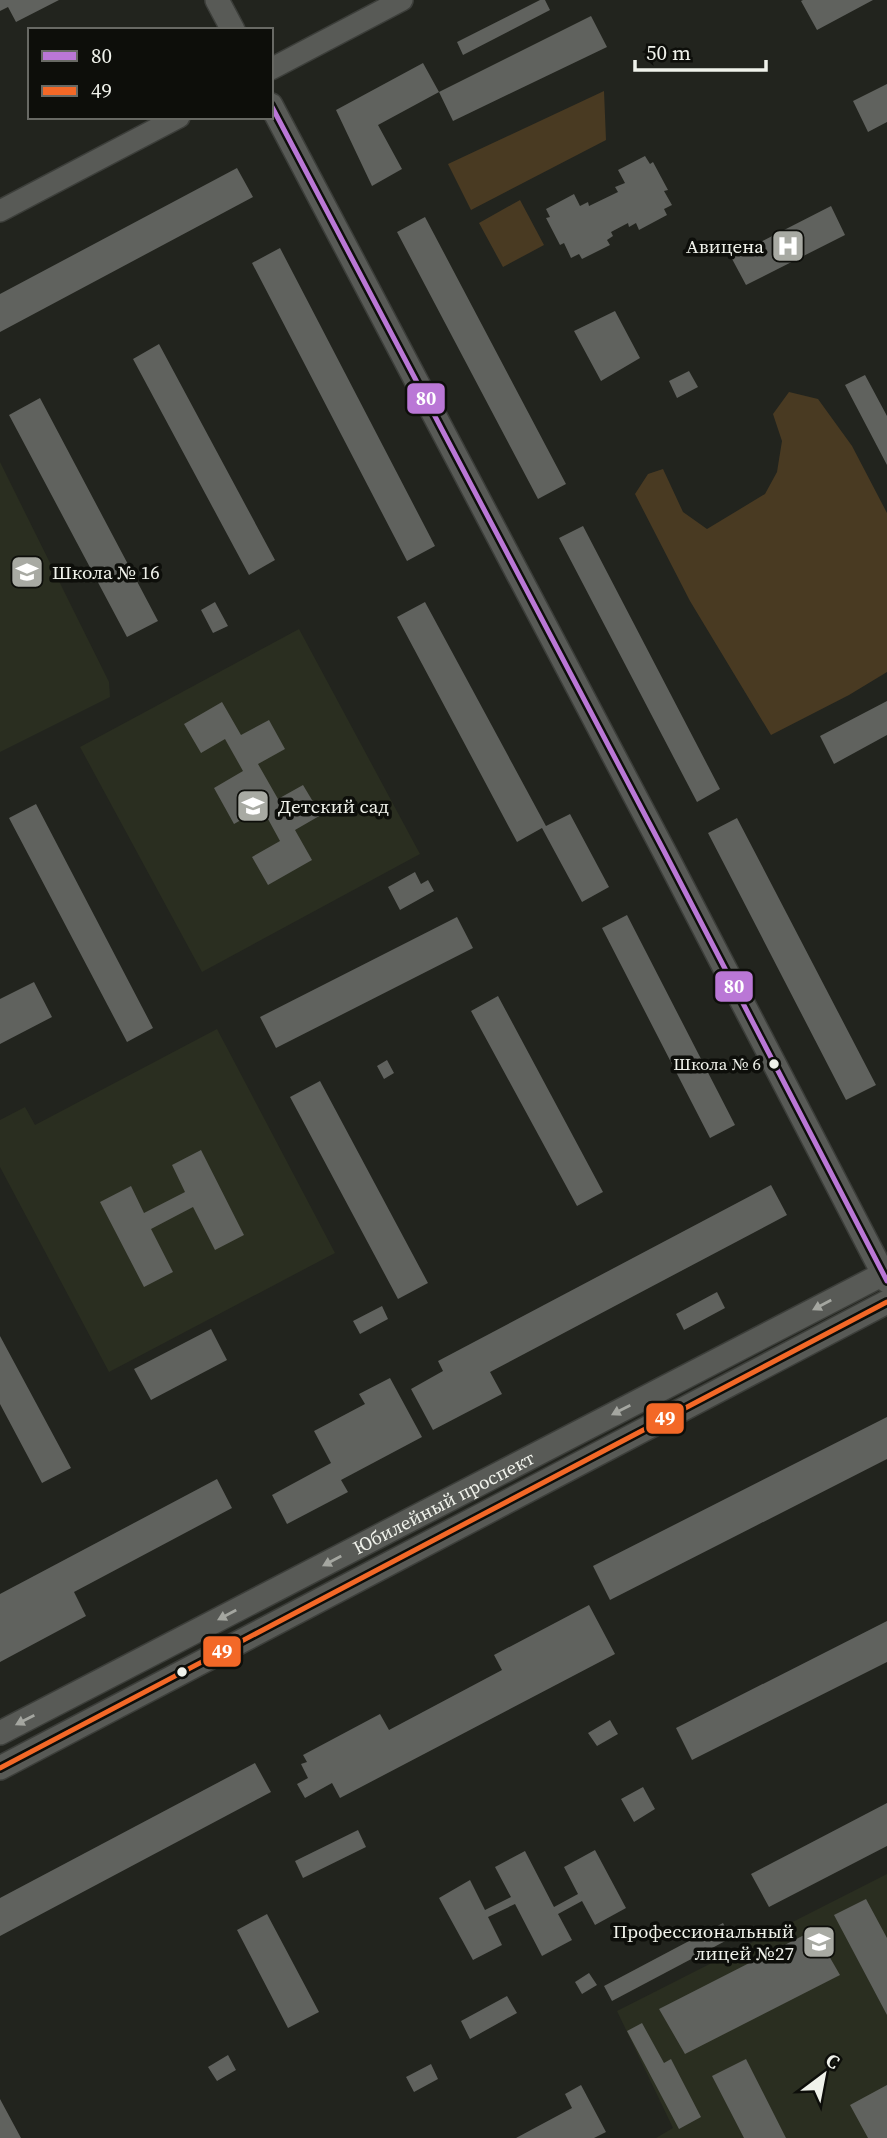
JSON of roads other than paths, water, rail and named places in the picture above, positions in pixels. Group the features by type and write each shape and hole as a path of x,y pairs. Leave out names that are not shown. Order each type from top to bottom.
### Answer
{"main road":[{"path":"217,0 232,28"},
{"path":"273,109 886,1276"},
{"name":"Юбилейный проспект","path":"0,1733 886,1276"},
{"name":"Юбилейный проспект","path":"0,1768 887,1302"}],"street":[{"path":"273,68 402,0"},
{"path":"0,211 175,119"}],"place":[{"name":"Авицена","path":"788,246"},
{"name":"Школа № 16","path":"27,572"},
{"name":"Детский сад","path":"253,806"},
{"name":"Школа № 6","path":"774,1064"},
{"name":"Профессиональный лицей №27","path":"819,1942"}]}
